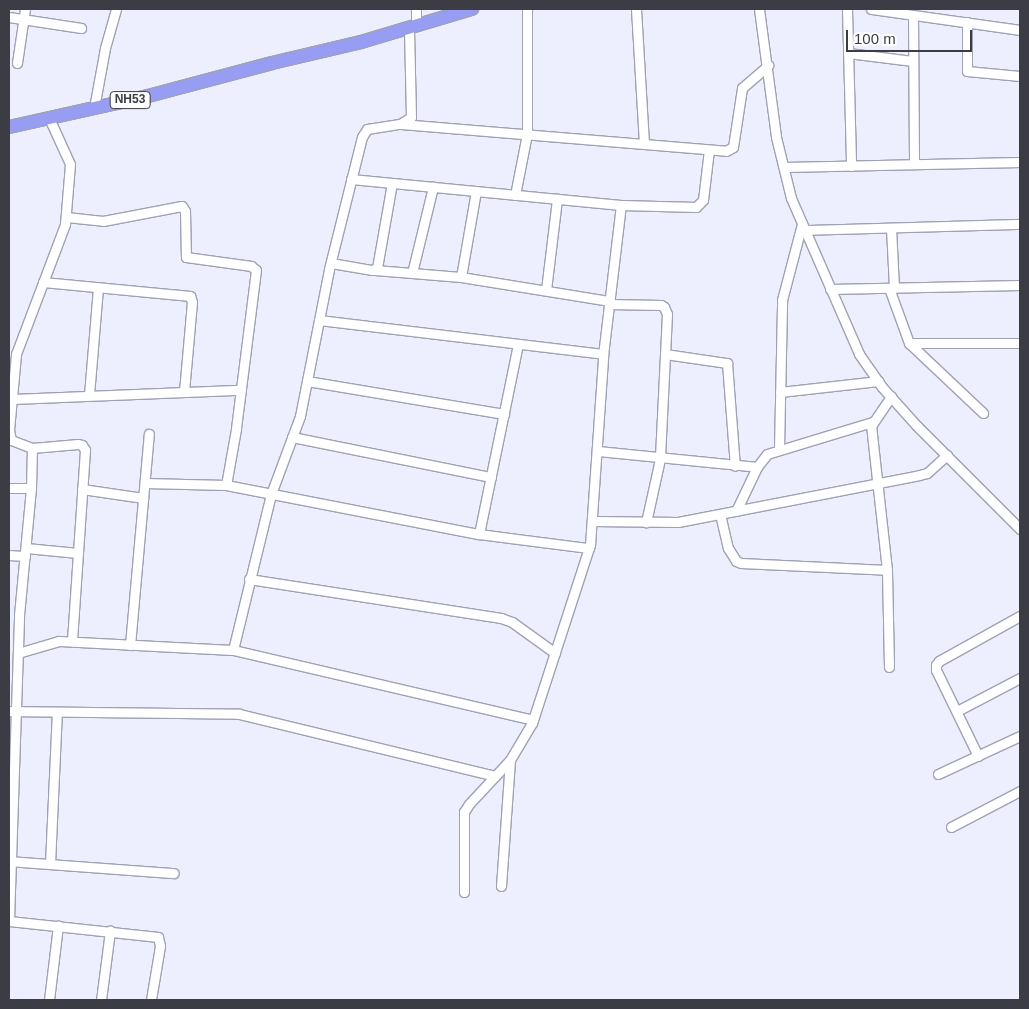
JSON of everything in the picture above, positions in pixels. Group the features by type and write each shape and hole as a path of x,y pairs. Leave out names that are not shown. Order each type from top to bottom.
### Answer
{"highway":[{"name":"NH53","path":"9,127 94,108 360,42 472,9"}],"street":[{"path":"17,63 25,9"},
{"path":"94,108 105,48 116,9"},
{"path":"400,124 411,117 413,26 416,9"},
{"path":"515,195 527,134 528,9"},
{"path":"636,9 644,144"},
{"path":"759,9 768,65 776,137 791,198 859,354 891,396 1020,529"},
{"path":"847,9 851,166"},
{"path":"871,9 1020,30"},
{"path":"913,15 914,164"},
{"path":"9,18 81,28"},
{"path":"967,22 967,71 1020,76"},
{"path":"848,54 913,61"},
{"path":"232,650 271,494 300,416 331,263 364,132 367,129 400,124 726,151 732,147 742,88 768,65"},
{"path":"49,118 70,164 66,218 16,354 11,379 12,399 9,430 11,440 32,448 82,445 85,450 72,642"},
{"path":"351,179 621,205 699,205 702,200 709,150"},
{"path":"784,167 1020,162"},
{"path":"375,270 392,183"},
{"path":"412,274 433,187"},
{"path":"461,277 476,191"},
{"path":"546,290 557,199"},
{"path":"464,892 464,812 510,760 533,720 589,548 593,521 604,354 621,205"},
{"path":"66,218 97,222 182,206 185,211 186,257 254,267 258,273 226,486"},
{"path":"803,227 891,228 1020,224"},
{"path":"779,449 782,300 803,227"},
{"path":"891,228 892,288 910,343 982,412"},
{"path":"331,263 412,274 461,277 609,302 664,307 667,314 660,459 646,522"},
{"path":"44,282 190,296 192,302 184,391"},
{"path":"830,289 1020,285"},
{"path":"89,395 98,286"},
{"path":"319,320 604,354"},
{"path":"910,343 1020,343"},
{"path":"480,534 518,344"},
{"path":"665,354 727,363 735,466"},
{"path":"780,392 878,380"},
{"path":"307,381 504,414"},
{"path":"12,399 241,390"},
{"path":"736,511 757,467 768,454 779,449 872,422 891,396"},
{"path":"872,422 887,570 889,667"},
{"path":"130,645 149,434"},
{"path":"292,437 491,478"},
{"path":"32,448 31,488 15,650 12,711 9,920 158,938 160,946 151,1000"},
{"path":"598,451 660,459 757,467"},
{"path":"593,521 678,522 923,474 947,455"},
{"path":"145,483 226,486 480,534 589,548"},
{"path":"9,488 31,488"},
{"path":"82,489 143,498"},
{"path":"720,514 728,548 736,561 741,563 887,570"},
{"path":"9,555 25,552 78,552"},
{"path":"249,579 501,618 512,622 555,653"},
{"path":"978,756 936,670 939,661 1020,616"},
{"path":"15,650 52,642 232,650 533,720"},
{"path":"957,711 1020,678"},
{"path":"12,711 238,714 495,776"},
{"path":"50,864 57,712"},
{"path":"938,774 1020,736"},
{"path":"501,886 510,760"},
{"path":"951,827 1020,791"},
{"path":"10,861 174,873"},
{"path":"49,1000 58,926"},
{"path":"101,1000 110,931"}]}
